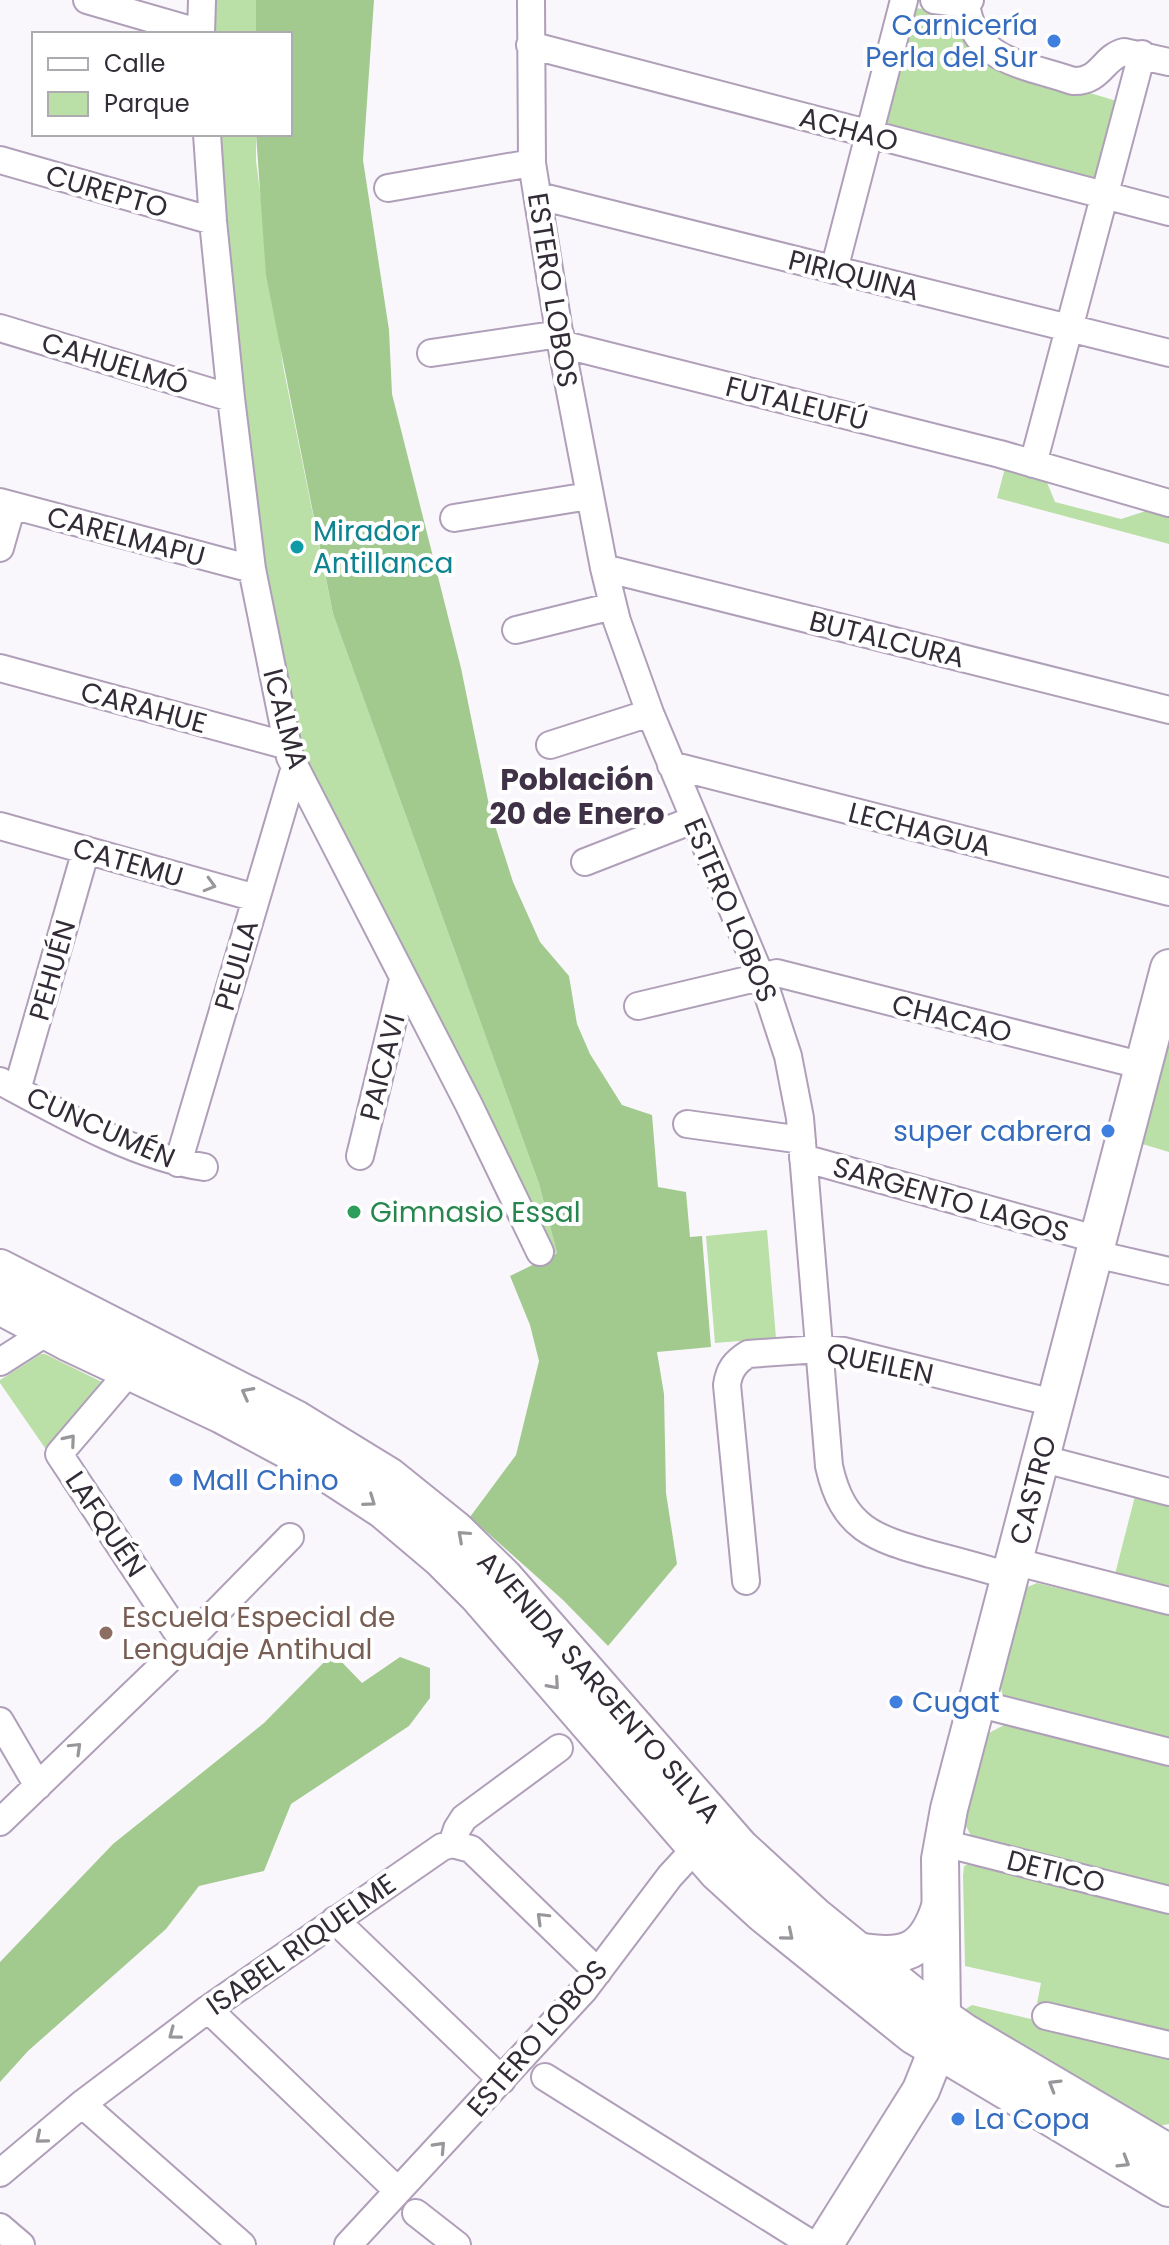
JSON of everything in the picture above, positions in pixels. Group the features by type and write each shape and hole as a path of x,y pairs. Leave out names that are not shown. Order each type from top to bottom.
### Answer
{"main road":[{"name":"CASTRO","path":"940,2034 940,1859 943,1843 976,1703 1144,1066 1162,1026 1169,968"},
{"name":"AVENIDA SARGENTO SILVA","path":"0,1268 57,1318 129,1372 289,1450 345,1483 407,1530 477,1595 708,1836 766,1873 857,1951 940,2034 1169,2188"},
{"name":"AVENIDA SARGENTO SILVA","path":"0,1306 57,1318 216,1377 367,1460 456,1530 504,1577 708,1836 717,1872 763,1914 889,2018 940,2034 1169,2153"},
{"path":"857,1951 894,1955 913,1949 933,1929 940,1906"},
{"path":"824,2245 921,2090 940,2034"}],"street":[{"path":"87,0 194,32"},
{"path":"201,32 202,0"},
{"name":"ESTERO LOBOS","path":"528,0 532,163 589,496 613,606 650,713 761,975 790,1065 802,1149 829,1466 837,1492 849,1514 877,1537 1169,1601"},
{"path":"834,270 904,0"},
{"path":"934,0 968,1 974,34 992,53 1073,81 1092,77 1117,53 1142,54 1169,62"},
{"name":"ACHAO","path":"530,45 1169,212"},
{"path":"1033,464 1142,54"},
{"name":"ICALMA","path":"207,136 231,398 252,569 291,756 469,1105 540,1252"},
{"name":"CUREPTO","path":"0,160 213,221"},
{"path":"388,188 532,163"},
{"name":"PIRIQUINA","path":"539,196 1169,353"},
{"name":"CAHUELMÓ","path":"0,328 231,398"},
{"name":"FUTALEUFÚ","path":"431,353 560,339 1000,454 1169,503"},
{"path":"454,518 589,496"},
{"path":"0,548 6,504"},
{"name":"CARELMAPU","path":"6,504 252,569"},
{"name":"BUTALCURA","path":"604,568 1169,710"},
{"path":"516,630 613,606"},
{"name":"CARAHUE","path":"0,668 291,756"},
{"path":"550,745 650,713"},
{"name":"PEULLA","path":"178,1163 256,898 291,756"},
{"name":"LECHAGUA","path":"671,765 1169,892"},
{"path":"585,862 693,820"},
{"name":"CATEMU","path":"0,826 256,898"},
{"name":"PEHUÉN","path":"9,1086 86,850"},
{"name":"CHACAO","path":"638,1006 777,973 1144,1066"},
{"name":"PAICAVI","path":"360,1156 403,979"},
{"name":"CUNCUMÉN","path":"9,1086 140,1151 178,1163 204,1167"},
{"name":"SARGENTO LAGOS","path":"687,1124 802,1149 1169,1271"},
{"path":"0,1362 57,1318"},
{"name":"QUEILEN","path":"746,1581 727,1385 728,1375 739,1359 748,1354 819,1349 844,1351 1054,1403"},
{"name":"LAFQUÉN","path":"129,1372 59,1454 185,1644"},
{"path":"1040,1458 1169,1492"},
{"path":"0,1822 185,1644 290,1537"},
{"path":"976,1703 1169,1752"},
{"path":"0,1721 38,1786"},
{"path":"559,1748 464,1818 452,1844 471,1849 598,1972"},
{"name":"ESTERO LOBOS","path":"348,2245 598,1972 670,1876 708,1836"},
{"name":"DETICO","path":"943,1843 1169,1900"},
{"name":"ISABEL RIQUELME","path":"0,2173 82,2104 208,2009 442,1847 452,1844"},
{"path":"335,1920 502,2080"},
{"path":"208,2009 398,2191"},
{"path":"1046,2016 1169,2045"},
{"path":"545,2077 813,2245"},
{"path":"82,2104 242,2245"},
{"path":"416,2213 457,2245"},
{"path":"0,2227 21,2245"}],"green space":[{"path":"212,0 256,0 256,32 211,32"},
{"path":"256,0 374,0 363,160 389,330 392,394 461,668 490,810 513,882 540,942 569,976 577,1024 590,1054 622,1105 652,1115 658,1187 686,1192 690,1237 702,1236 711,1347 657,1352 664,1394 666,1493 677,1564 608,1646 563,1600 470,1517 516,1455 539,1361 530,1325 510,1276 557,1253 539,1184 333,614 266,275 256,136 292,136 292,32 256,32"},
{"path":"915,8 957,13 1077,94 1090,93 1120,102 1100,179 1090,181 891,126 886,120"},
{"path":"218,136 256,136 256,161 283,366 333,614 539,1184 557,1253 553,1253 503,1147 304,760 263,567"},
{"path":"1005,468 1046,480 1055,502 1121,519 1149,510 1169,514 1169,544 997,498"},
{"path":"1169,1041 1169,1152 1139,1143 1166,1042"},
{"path":"767,1230 776,1338 715,1343 706,1236"},
{"path":"41,1354 102,1382 104,1389 45,1448 0,1383 0,1380"},
{"path":"1135,1496 1169,1505 1169,1593 1114,1578"},
{"path":"1037,1583 1169,1615 1169,1741 1003,1699 1000,1682 1025,1588"},
{"path":"333,1653 362,1683 400,1657 430,1668 430,1698 409,1726 291,1804 264,1871 199,1886 166,1929 28,2051 0,2082 0,1962 113,1844 264,1723"},
{"path":"1004,1725 1169,1766 1169,1889 972,1838 965,1824 987,1734"},
{"path":"969,1864 1169,1913 1169,2036 1037,2003 1041,1983 965,1966 963,1876 964,1866"},
{"path":"972,2005 1169,2052 1169,2124 1155,2127 961,2012"}],"place":[{"name":"Carnicería Perla del Sur","path":"1054,41"},
{"name":"Mirador Antillanca","path":"297,547"},
{"name":"super cabrera","path":"1108,1131"},
{"name":"Gimnasio Essal","path":"354,1212"},
{"name":"Mall Chino","path":"176,1480"},
{"name":"Escuela Especial de Lenguaje Antihual","path":"106,1633"},
{"name":"Cugat","path":"896,1702"},
{"name":"La Copa","path":"958,2119"}],"district":[{"name":"Población 20 de Enero","path":"577,797"}]}
